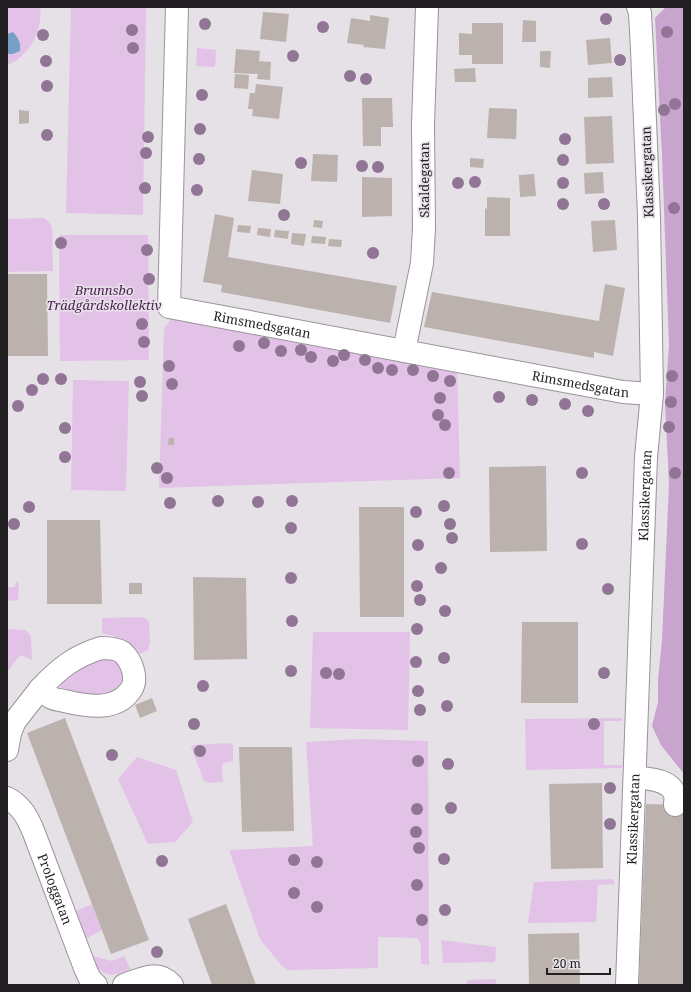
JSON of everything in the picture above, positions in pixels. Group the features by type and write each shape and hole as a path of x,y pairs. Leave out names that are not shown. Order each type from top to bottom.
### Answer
{"street":[{"name":"Rimsmedsgatan","path":"178,7 169,307 623,392 652,394"},
{"name":"Skaldegatan","path":"404,351 422,263 424,228 424,125 427,7"},
{"name":"Klassikergatan","path":"627,985 646,457 652,394 649,216 642,50 640,14 638,7"},
{"path":"7,750 10,733 15,721 40,689"},
{"path":"635,777 660,781 669,786 675,794 676,805"},
{"name":"Prologgatan","path":"7,798 18,805 26,814 85,968 90,979 96,985"},
{"path":"124,985 147,977 159,976 167,979 172,985"}],"green space":[{"path":"7,7 40,7 40,16 37,33 28,49 15,61 7,65"},
{"path":"71,7 146,7 143,215 66,213"},
{"path":"197,48 216,50 215,67 196,66"},
{"path":"43,218 48,221 52,227 53,271 7,272 7,219"},
{"name":"Brunnsbo Trädgårdskollektiv","path":"59,235 148,235 149,360 60,361"},
{"path":"173,317 457,366 460,478 159,488 164,328"},
{"path":"73,380 129,381 126,491 71,490"},
{"path":"16,582 19,582 18,600 7,601 7,587 15,587"},
{"path":"140,617 149,621 150,642 148,650 140,654 121,638 102,633 102,618"},
{"path":"7,629 26,630 31,636 32,660 20,655 7,672"},
{"path":"313,632 410,632 408,730 310,728"},
{"path":"107,658 117,664 124,673 124,680 116,691 95,697 62,689 57,682 88,661"},
{"path":"622,718 622,721 604,721 604,765 622,765 622,768 526,770 525,719"},
{"path":"360,739 428,741 429,965 421,964 421,945 418,938 378,937 378,968 288,970 282,966 260,939 229,850 313,846 306,742"},
{"path":"229,743 233,745 233,761 223,763 223,782 208,783 204,781 191,747 194,745"},
{"path":"137,757 176,770 193,822 175,842 148,844 118,779"},
{"path":"613,879 615,884 598,885 596,922 528,923 534,882"},
{"path":"92,904 102,930 86,939 74,912"},
{"path":"441,940 496,947 495,962 443,963"},
{"path":"92,956 112,961 124,956 131,970 112,975 107,974 98,968"},
{"path":"496,979 496,985 467,985 467,980"}],"shaded area":[{"path":"666,7 684,7 684,774 661,745 652,726 658,702 669,484 665,403 669,345 655,18"}],"water":[{"path":"13,32 19,40 20,51 13,54 7,54 7,34"}],"building":[{"path":"263,12 289,14 286,42 260,39"},
{"path":"370,15 389,18 385,49 363,47 364,45 347,43 351,18 370,21"},
{"path":"523,20 536,21 536,42 522,42"},
{"path":"472,23 503,23 503,64 472,64 472,55 459,55 459,33 472,34"},
{"path":"610,38 612,63 588,65 586,40"},
{"path":"236,49 260,51 259,61 271,62 270,80 257,79 258,74 234,73"},
{"path":"540,51 551,51 550,68 540,67"},
{"path":"475,68 476,82 455,82 454,69"},
{"path":"235,74 249,75 248,89 234,88"},
{"path":"612,77 613,97 588,98 588,78"},
{"path":"256,84 283,87 279,119 252,116 253,109 248,109 250,93 255,93"},
{"path":"362,98 392,98 393,127 381,127 381,146 363,146"},
{"path":"489,108 517,109 516,139 487,138"},
{"path":"19,110 29,111 29,123 19,124"},
{"path":"612,116 614,163 586,164 584,117"},
{"path":"313,154 338,155 337,182 311,181"},
{"path":"470,158 484,159 483,168 470,167"},
{"path":"252,170 283,174 280,204 248,201"},
{"path":"603,172 604,193 585,194 584,173"},
{"path":"534,174 536,196 520,197 519,175"},
{"path":"362,177 392,178 392,216 362,217"},
{"path":"487,197 510,198 510,236 485,236 485,208 487,209"},
{"path":"215,214 234,218 228,257 397,286 390,323 221,292 222,285 203,282"},
{"path":"314,220 323,221 322,228 313,227"},
{"path":"615,220 617,250 593,252 591,221"},
{"path":"238,225 251,226 250,233 237,232"},
{"path":"258,228 271,229 270,237 257,235"},
{"path":"275,230 289,231 288,239 274,237"},
{"path":"292,233 306,234 304,246 291,244"},
{"path":"312,236 326,237 325,244 311,243"},
{"path":"329,239 342,240 341,247 328,246"},
{"path":"7,274 47,274 48,356 7,356"},
{"path":"605,284 625,288 613,356 594,352 594,358 424,327 432,292 599,321"},
{"path":"169,438 174,438 174,445 168,445"},
{"path":"546,466 547,551 490,552 489,467"},
{"path":"359,507 404,507 404,617 360,617"},
{"path":"47,520 100,520 102,604 47,604"},
{"path":"193,577 246,578 247,659 194,660"},
{"path":"129,583 142,583 142,594 129,594"},
{"path":"522,622 578,622 578,703 521,703"},
{"path":"152,698 157,711 140,718 135,705"},
{"path":"65,718 149,940 111,954 27,733"},
{"path":"239,747 292,747 294,831 242,832"},
{"path":"602,783 603,868 551,869 549,784"},
{"path":"646,804 684,805 684,985 639,985"},
{"path":"226,904 256,985 212,985 188,919"},
{"path":"579,933 580,985 529,985 528,934"}]}
